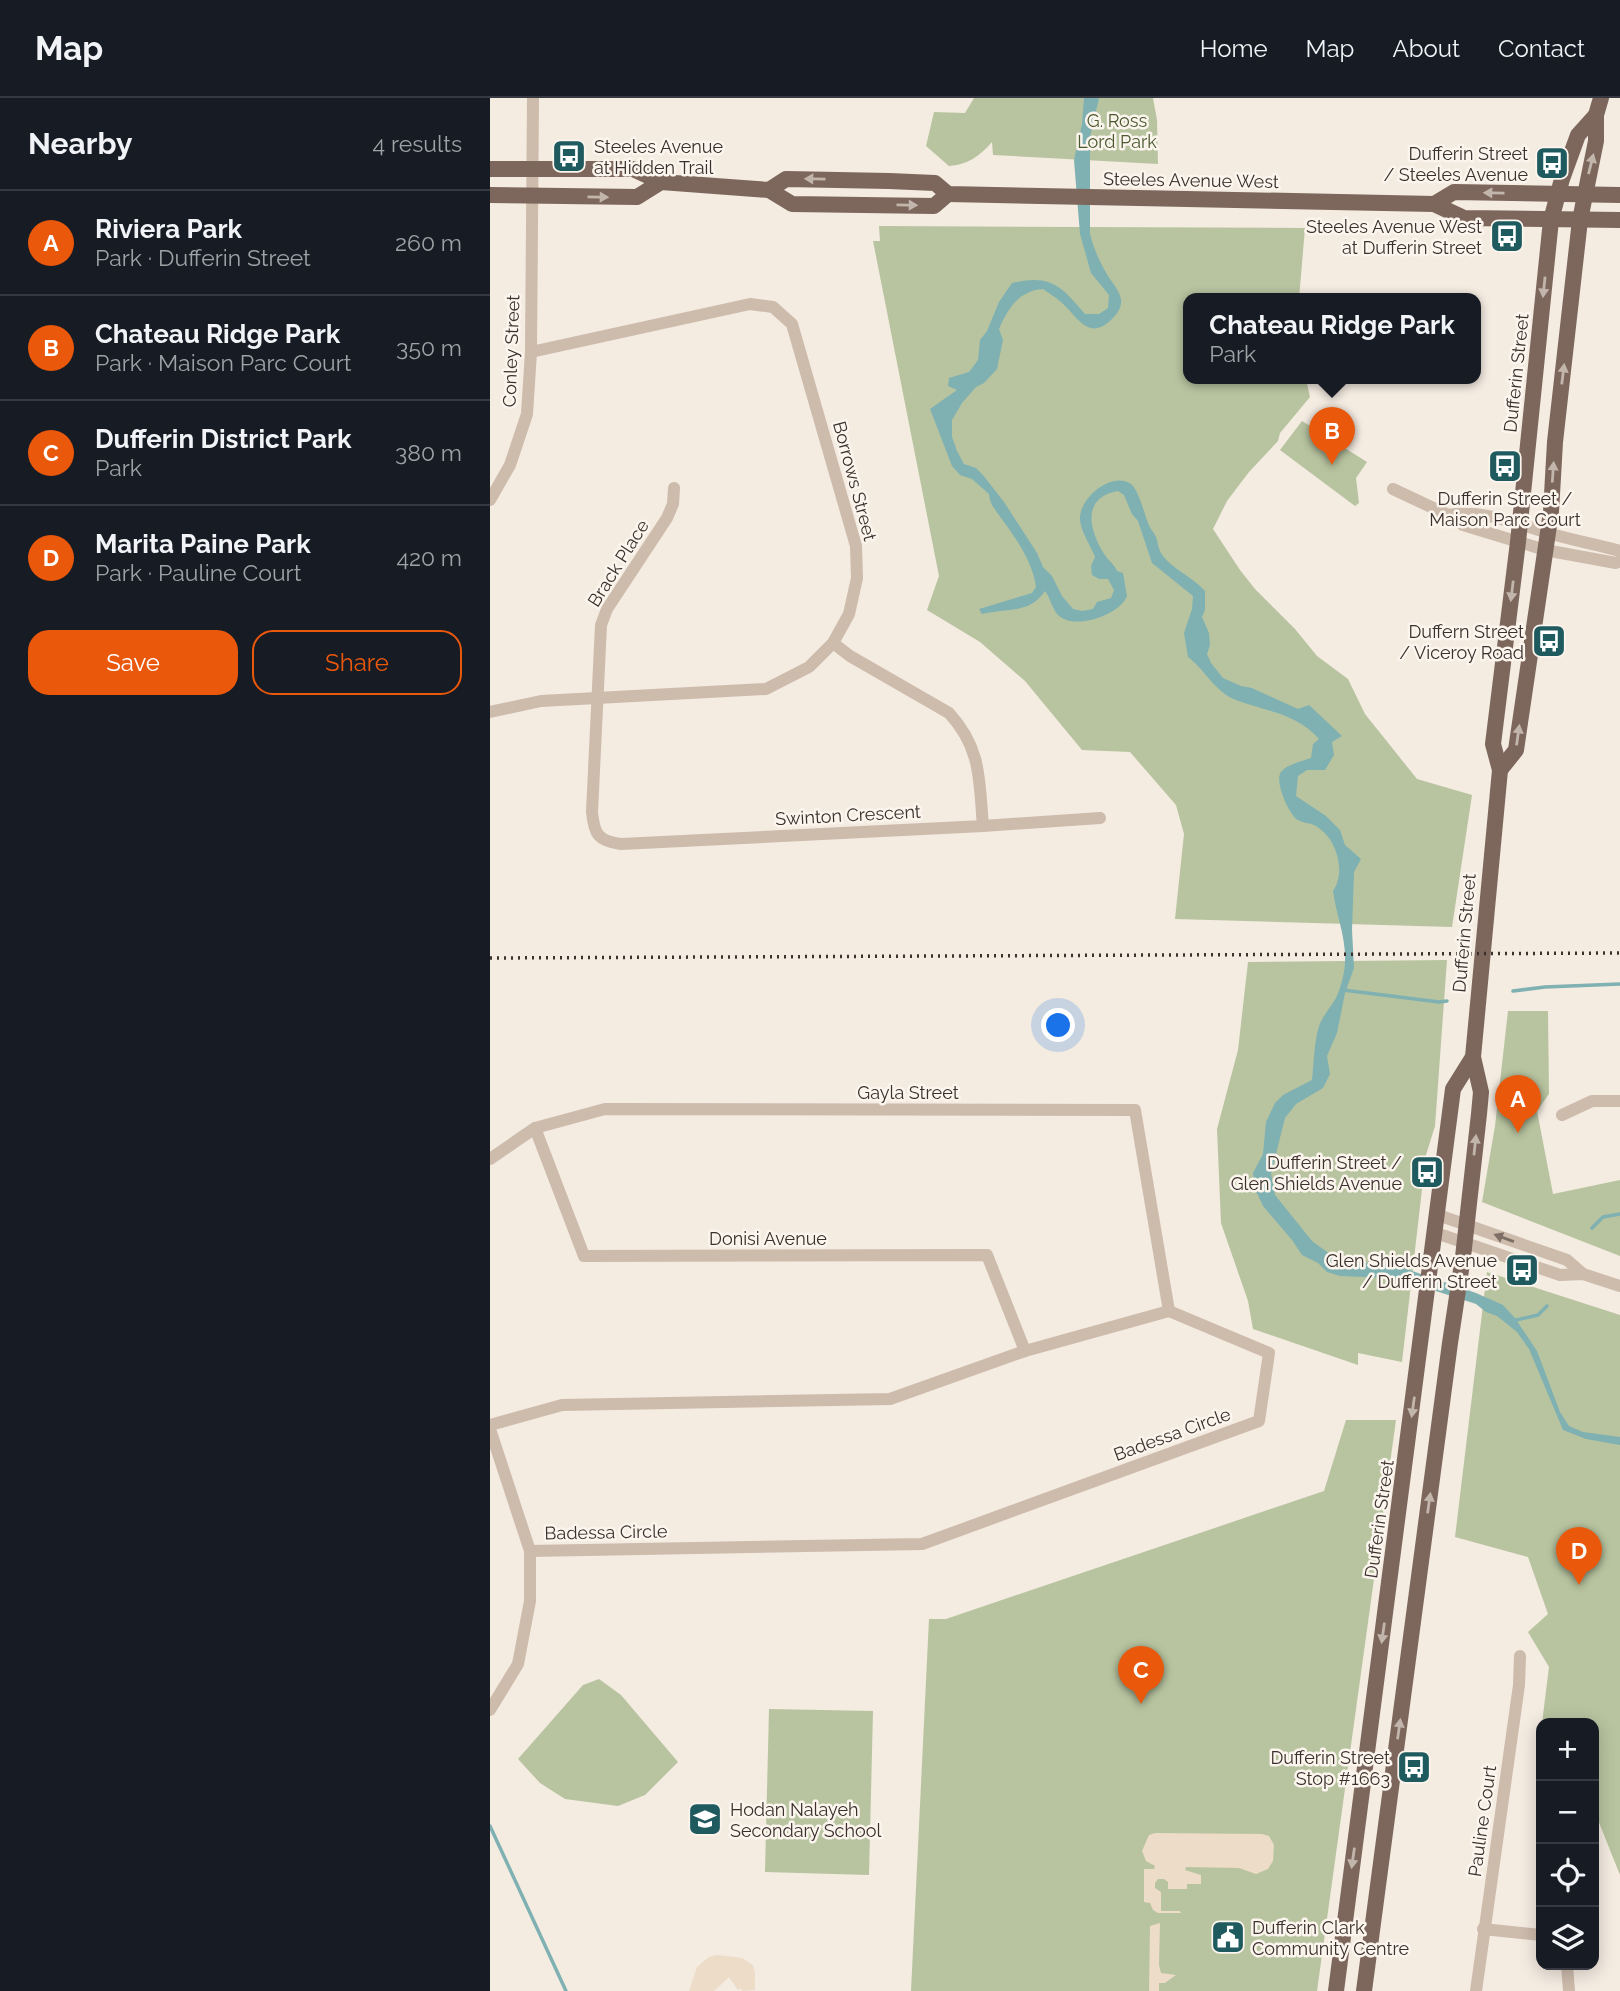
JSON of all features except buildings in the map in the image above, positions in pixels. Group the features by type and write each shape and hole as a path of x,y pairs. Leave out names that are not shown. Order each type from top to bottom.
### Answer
{"main road":[{"name":"Dufferin Street","path":"1500,770 1516,750 1545,550 1583,195 1596,141 1596,115 1601,98"},
{"name":"Dufferin Street","path":"1364,1991 1467,1225 1481,1092 1473,1058 1500,770 1493,744 1520,524 1551,220 1578,135 1596,115"},
{"name":"Steeles Avenue West","path":"490,169 633,169 661,182 769,190 792,204 934,206 948,194"},
{"name":"Steeles Avenue West","path":"769,190 786,179 935,183 948,194 1434,204 1464,218 1620,220"},
{"path":"490,195 637,197 661,182"},
{"path":"862,204 863,182"},
{"name":"Steeles Avenue West","path":"1434,204 1454,192 1620,195"},
{"name":"Dufferin Street","path":"1336,1991 1453,1089 1473,1058"}],"street":[{"name":"Conley Street","path":"490,500 510,465 527,414 531,352 533,98"},
{"name":"Borrows Street","path":"490,712 541,701 766,690 809,667 833,643 849,614 857,578 856,546 792,324 773,307 750,303 531,352"},
{"name":"Brack Place","path":"596,700 601,625 607,609 667,518 673,504 674,488"},
{"path":"1393,489 1463,525 1565,555 1616,563 1620,561"},
{"path":"1448,515 1466,512 1620,551"},
{"path":"833,643 850,656 949,713 961,727 979,767 983,826 1100,818"},
{"name":"Swinton Crescent","path":"596,700 593,824 598,836 607,842 621,844 983,826"},
{"path":"1562,1115 1592,1101 1620,1101"},
{"name":"Gayla Street","path":"490,1159 535,1128 605,1109 1135,1110 1169,1311"},
{"name":"Donisi Avenue","path":"535,1128 584,1256 987,1255 1025,1351"},
{"path":"1438,1215 1567,1260 1583,1274"},
{"path":"1436,1233 1560,1275 1583,1274 1620,1286"},
{"path":"490,1710 518,1664 530,1601 530,1551 490,1427 562,1405 890,1399 1025,1351 1169,1311"},
{"name":"Badessa Circle","path":"530,1551 922,1544 1259,1421 1269,1353 1169,1311"},
{"name":"Pauline Court","path":"1476,1991 1519,1685 1520,1656"},
{"path":"1483,1929 1536,1934"},
{"path":"1567,1970 1569,1991"}],"green space":[{"name":"G. Ross Lord Park","path":"974,98 1153,98 1157,120 1158,164 993,155 992,142 973,159 949,166 926,146 934,112 965,113"},
{"path":"879,226 1305,228 1300,293 1183,293 1183,384 1307,384 1310,397 1280,433 1278,441 1227,501 1213,529 1255,589 1295,629 1317,656 1348,679 1365,714 1417,779 1472,795 1452,927 1175,919 1184,834 1176,805 1130,752 1082,750 1025,681 980,642 927,610 939,576 873,241 880,241"},
{"path":"1302,421 1367,462 1356,478 1359,503 1355,506 1280,450"},
{"path":"1447,960 1435,1126 1426,1155 1402,1362 1358,1353 1358,1365 1253,1329 1248,1301 1221,1223 1217,1129 1238,1050 1248,962"},
{"path":"1508,1011 1548,1011 1549,1094 1537,1111 1553,1194 1620,1180 1620,1256 1482,1202 1495,1126"},
{"path":"1487,1272 1620,1315 1620,1875 1599,1822 1599,1718 1543,1718 1549,1667 1528,1632 1548,1614 1528,1557 1455,1537"},
{"path":"1346,1420 1396,1420 1317,1991 911,1991 929,1619 946,1619 1324,1491"},
{"path":"599,1679 621,1695 678,1762 645,1795 618,1806 565,1799 540,1783 518,1759 583,1685"},
{"path":"769,1709 873,1711 869,1875 765,1872"}],"shaded area":[{"path":"1262,1834 1269,1836 1274,1845 1273,1861 1268,1869 1256,1874 1239,1868 1186,1867 1185,1870 1201,1875 1201,1884 1187,1884 1187,1889 1168,1889 1168,1882 1158,1879 1155,1888 1161,1892 1161,1911 1181,1913 1158,1913 1150,1903 1144,1902 1144,1869 1154,1869 1155,1866 1146,1861 1142,1851 1149,1835"},
{"path":"1160,1923 1161,1973 1176,1975 1165,1983 1159,1983 1159,1991 1149,1991 1150,1926"},
{"path":"717,1955 742,1958 753,1965 755,1990 738,1990 729,1977 714,1991 689,1991 697,1967 709,1957"}],"water":[{"path":"1084,98 1099,98 1090,137 1090,234 1101,263 1119,293 1120,307 1105,325 1090,328 1043,289 1020,297 1010,308 999,329 1003,340 997,369 984,383 976,387 952,420 952,437 957,451 964,464 976,468 1004,502 1062,596 1073,609 1082,611 1093,609 1097,602 1111,598 1114,590 1108,579 1099,579 1092,575 1091,566 1095,557 1081,527 1082,509 1092,494 1107,483 1123,481 1131,484 1139,496 1161,553 1205,591 1205,610 1202,617 1209,633 1210,645 1207,654 1223,678 1298,709 1309,705 1342,736 1332,742 1334,755 1325,770 1307,770 1298,776 1296,796 1326,816 1340,830 1345,845 1361,859 1354,872 1354,968 1345,993 1337,1033 1327,1056 1330,1074 1323,1088 1296,1104 1285,1118 1271,1174 1275,1195 1312,1241 1334,1257 1351,1262 1392,1264 1503,1305 1537,1351 1560,1412 1569,1426 1583,1432 1620,1437 1620,1445 1586,1439 1563,1430 1529,1349 1517,1332 1497,1316 1476,1304 1405,1281 1340,1276 1327,1272 1318,1263 1302,1255 1263,1206 1255,1189 1253,1173 1263,1154 1266,1122 1275,1103 1283,1095 1312,1080 1319,1026 1336,998 1344,970 1344,943 1333,891 1339,874 1337,855 1322,830 1294,817 1279,783 1283,770 1311,758 1313,744 1319,739 1290,718 1229,696 1188,657 1184,633 1192,609 1193,596 1152,563 1138,521 1124,495 1118,491 1097,501 1091,518 1101,549 1117,571 1123,573 1127,596 1116,609 1096,619 1065,620 1058,615 1045,591 1025,607 982,614 979,609 1032,593 1036,587 1034,578 1023,551 993,507 989,494 972,479 960,475 952,466 930,409 957,390 948,386 949,378 969,372 978,360 980,340 1012,283 1046,281 1062,290 1085,314 1099,314 1108,308 1109,295 1091,273 1080,234 1074,160 1082,124"}],"waterway":[{"path":"1513,991 1620,984"},
{"path":"1343,990 1447,1001"},
{"path":"1592,1228 1603,1217 1620,1214"},
{"path":"1512,1321 1538,1315 1547,1306"},
{"path":"490,1826 566,1991"}],"railway":[{"path":"490,958 1620,953"}],"place":[{"name":"Steeles Avenue at Hidden Trail","path":"569,156"},
{"name":"Dufferin Street / Steeles Avenue","path":"1552,163"},
{"name":"Steeles Avenue West at Dufferin Street","path":"1507,236"},
{"name":"Chateau Ridge Park","path":"1332,465"},
{"name":"Dufferin Street / Maison Parc Court","path":"1505,466"},
{"name":"Duffern Street / Viceroy Road","path":"1549,641"},
{"name":"Riviera Park","path":"1518,1133"},
{"name":"Dufferin Street / Glen Shields Avenue","path":"1427,1172"},
{"name":"Glen Shields Avenue / Dufferin Street","path":"1522,1270"},
{"name":"Marita Paine Park","path":"1579,1585"},
{"name":"Dufferin District Park","path":"1141,1704"},
{"name":"Dufferin Street Stop #1663","path":"1414,1767"},
{"name":"Hodan Nalayeh Secondary School","path":"705,1819"},
{"name":"Dufferin Clark Community Centre","path":"1228,1937"}]}
